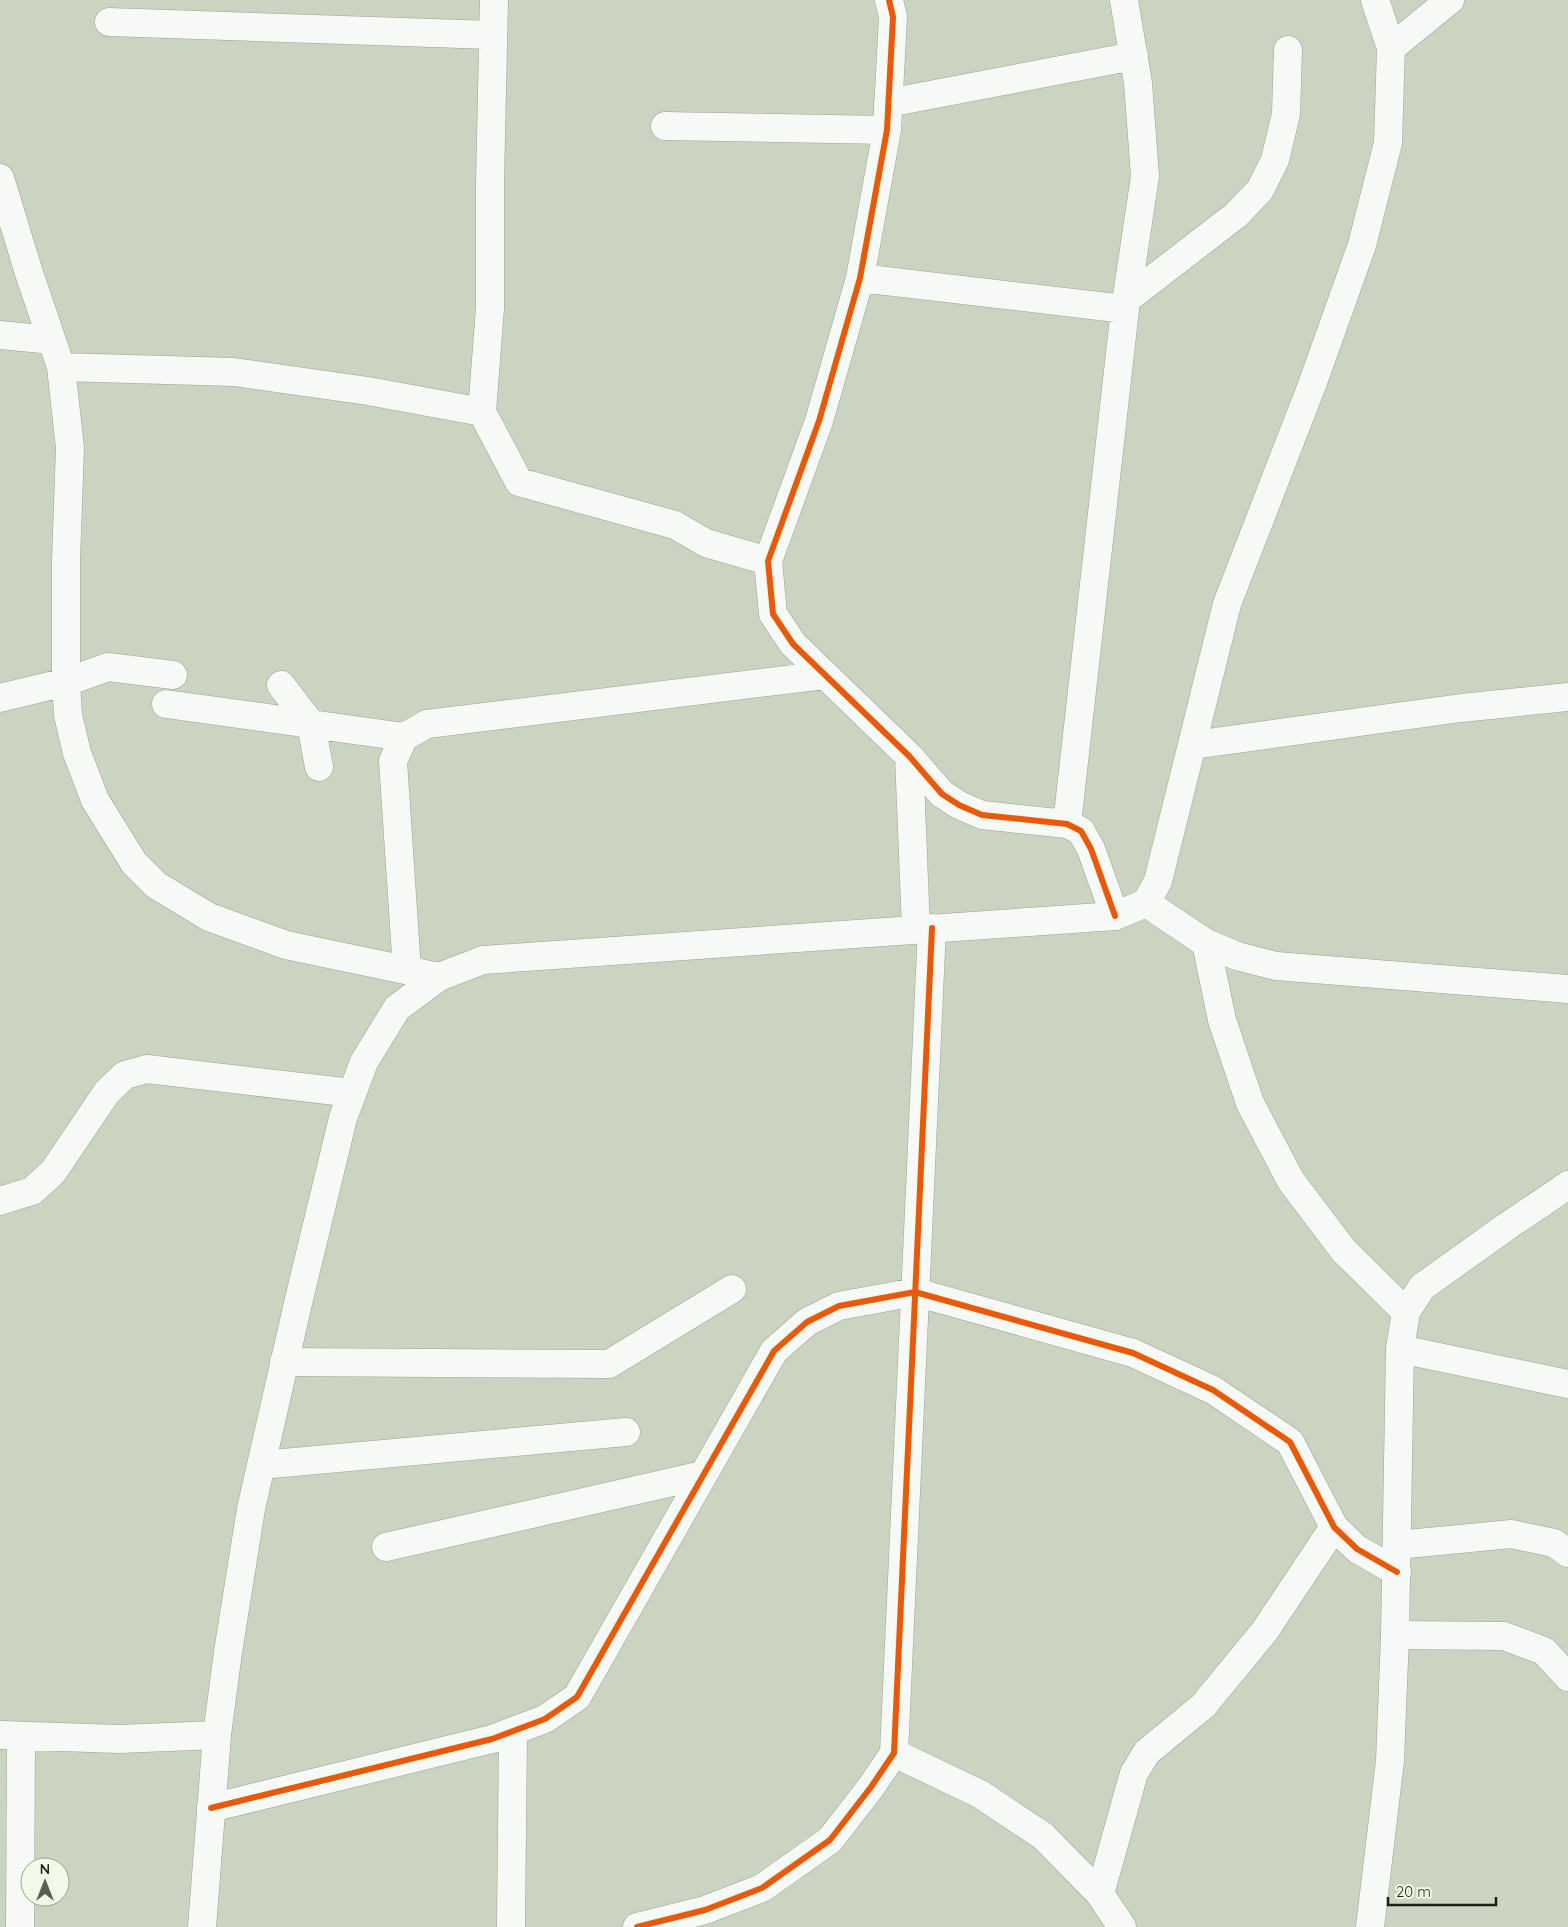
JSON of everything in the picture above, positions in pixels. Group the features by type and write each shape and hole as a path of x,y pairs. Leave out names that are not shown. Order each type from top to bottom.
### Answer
{"street":[{"path":"494,0 490,183 490,308 482,412 519,482 675,525 706,542 768,561"},
{"path":"889,0 893,17 887,130 860,278 819,421 768,561 774,614 793,644 909,756 942,794 959,805 982,815 1067,824 1081,831 1090,849 1115,916"},
{"path":"1067,824 1126,304 1145,176 1138,83 1124,0"},
{"path":"202,1927 217,1735 251,1509 284,1362 343,1118 364,1062 397,1008 439,977 484,960 1115,916 1146,903 1158,881 1227,604 1312,385 1362,245 1388,143 1391,48 1375,0"},
{"path":"1391,48 1450,0"},
{"path":"108,22 492,36"},
{"path":"860,278 1126,304 1236,215 1260,190 1275,160 1286,114 1288,50"},
{"path":"888,103 1134,56"},
{"path":"665,126 887,130"},
{"path":"0,178 29,273 61,367 70,448 66,560 66,682 68,715 77,753 95,800 134,863 156,884 209,918 286,945 439,977"},
{"path":"0,335 52,340"},
{"path":"61,367 234,372 368,391 482,412"},
{"path":"0,698 66,682 108,668 172,675"},
{"path":"407,970 392,761 404,737 427,724 825,675"},
{"path":"281,685 311,724 319,767"},
{"path":"1192,745 1461,708 1568,697"},
{"path":"166,704 404,737"},
{"path":"637,1927 705,1910 762,1888 830,1840 871,1787 894,1753 915,1292 924,929 909,756"},
{"path":"1146,903 1206,943 1237,956 1276,966 1568,989"},
{"path":"1206,943 1222,1020 1250,1103 1291,1180 1344,1251 1406,1312"},
{"path":"0,1202 32,1191 53,1172 107,1092 125,1075 147,1069 352,1093"},
{"path":"1370,1927 1390,1760 1397,1558 1400,1348 1406,1312 1422,1287 1568,1185"},
{"path":"284,1362 609,1364 732,1289"},
{"path":"211,1808 492,1739 545,1719 577,1697 774,1351 807,1322 838,1306 915,1292 1133,1353 1214,1390 1290,1442 1334,1527 1357,1550 1397,1558 1511,1534 1554,1544 1568,1553"},
{"path":"1400,1348 1568,1384"},
{"path":"261,1465 626,1432"},
{"path":"386,1547 704,1475"},
{"path":"1100,1894 1134,1773 1147,1752 1203,1706 1213,1694 1264,1632 1334,1527"},
{"path":"1395,1635 1504,1636 1544,1651 1568,1677"},
{"path":"511,1927 513,1731"},
{"path":"20,1927 10,1736 119,1739 217,1735"},
{"path":"894,1753 980,1794 1042,1836 1100,1894 1122,1927"}],"cycle path":[{"path":"889,0 893,17 887,130 860,278 819,421 768,561 773,614 793,644 909,756 942,794 959,805 982,815 1067,824 1081,831 1091,849 1115,916"},
{"path":"637,1927 705,1910 762,1888 830,1840 871,1787 894,1753 932,928"},
{"path":"211,1808 492,1739 545,1719 577,1697 774,1351 807,1322 839,1306 915,1292 1133,1353 1213,1390 1290,1442 1334,1527 1357,1549 1397,1572"}]}
